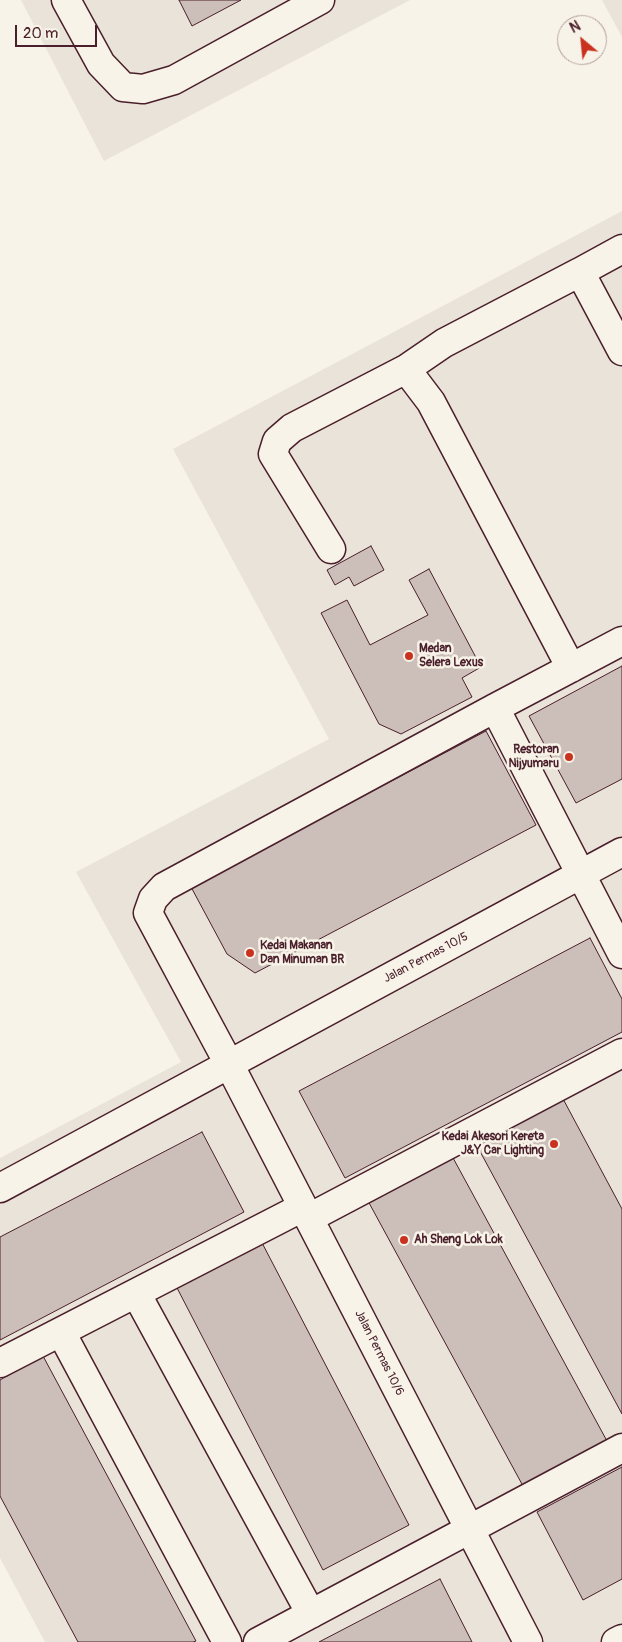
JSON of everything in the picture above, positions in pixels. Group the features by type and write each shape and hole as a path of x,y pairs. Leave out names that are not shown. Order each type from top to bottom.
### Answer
{"street":[{"path":"66,0 101,64 122,87 143,89 174,80 320,0"},
{"path":"331,549 273,454 277,441 292,428 406,369 444,343 622,249"},
{"path":"580,272 622,351"},
{"path":"406,369 431,402 571,668"},
{"name":"Jalan Permas 10/6","path":"528,1642 229,1064 148,913 153,899 164,887 622,641"},
{"path":"495,708 622,954"},
{"name":"Jalan Permas 10/5","path":"0,1188 622,852"},
{"path":"0,1363 136,1292 306,1212 620,1058"},
{"path":"136,1292 311,1614"},
{"path":"61,1332 227,1642"},
{"path":"258,1642 622,1448"},
{"path":"616,1642 622,1639"}],"shaded area":[{"path":"21,0 410,0 104,161"},
{"path":"602,0 622,0 622,37"},
{"path":"622,211 622,1642 45,1642 0,1558 0,1158 181,1062 76,872 329,739 173,449"}],"building":[{"path":"179,0 241,0 192,26"},
{"path":"371,546 384,570 354,586 349,577 335,585 327,570"},
{"name":"Medan Selera Lexus","path":"429,569 481,667 462,678 472,697 401,734 379,724 321,613 347,600 370,645 428,615 409,580"},
{"path":"622,666 622,779 576,803 529,716"},
{"path":"486,731 536,825 255,973 227,954 191,887"},
{"path":"590,938 622,999 622,1032 345,1178 299,1091"},
{"path":"562,1097 622,1209 622,1414 476,1144"},
{"path":"202,1132 244,1212 0,1340 0,1237"},
{"path":"452,1156 607,1441 523,1486 368,1201"},
{"path":"260,1239 409,1525 323,1570 175,1284"},
{"path":"43,1356 196,1641 78,1642 0,1496 0,1380"},
{"path":"622,1467 622,1579 583,1600 537,1512"},
{"path":"440,1579 472,1642 319,1642"}],"place":[{"name":"Medan Selera Lexus","path":"409,656"},
{"name":"Restoran Nijyumaru","path":"569,757"},
{"name":"Kedai Makanan Dan Minuman BR","path":"250,953"},
{"name":"Kedai Akesori Kereta J&Y Car Lighting","path":"554,1144"},
{"name":"Ah Sheng Lok Lok","path":"404,1240"}]}
